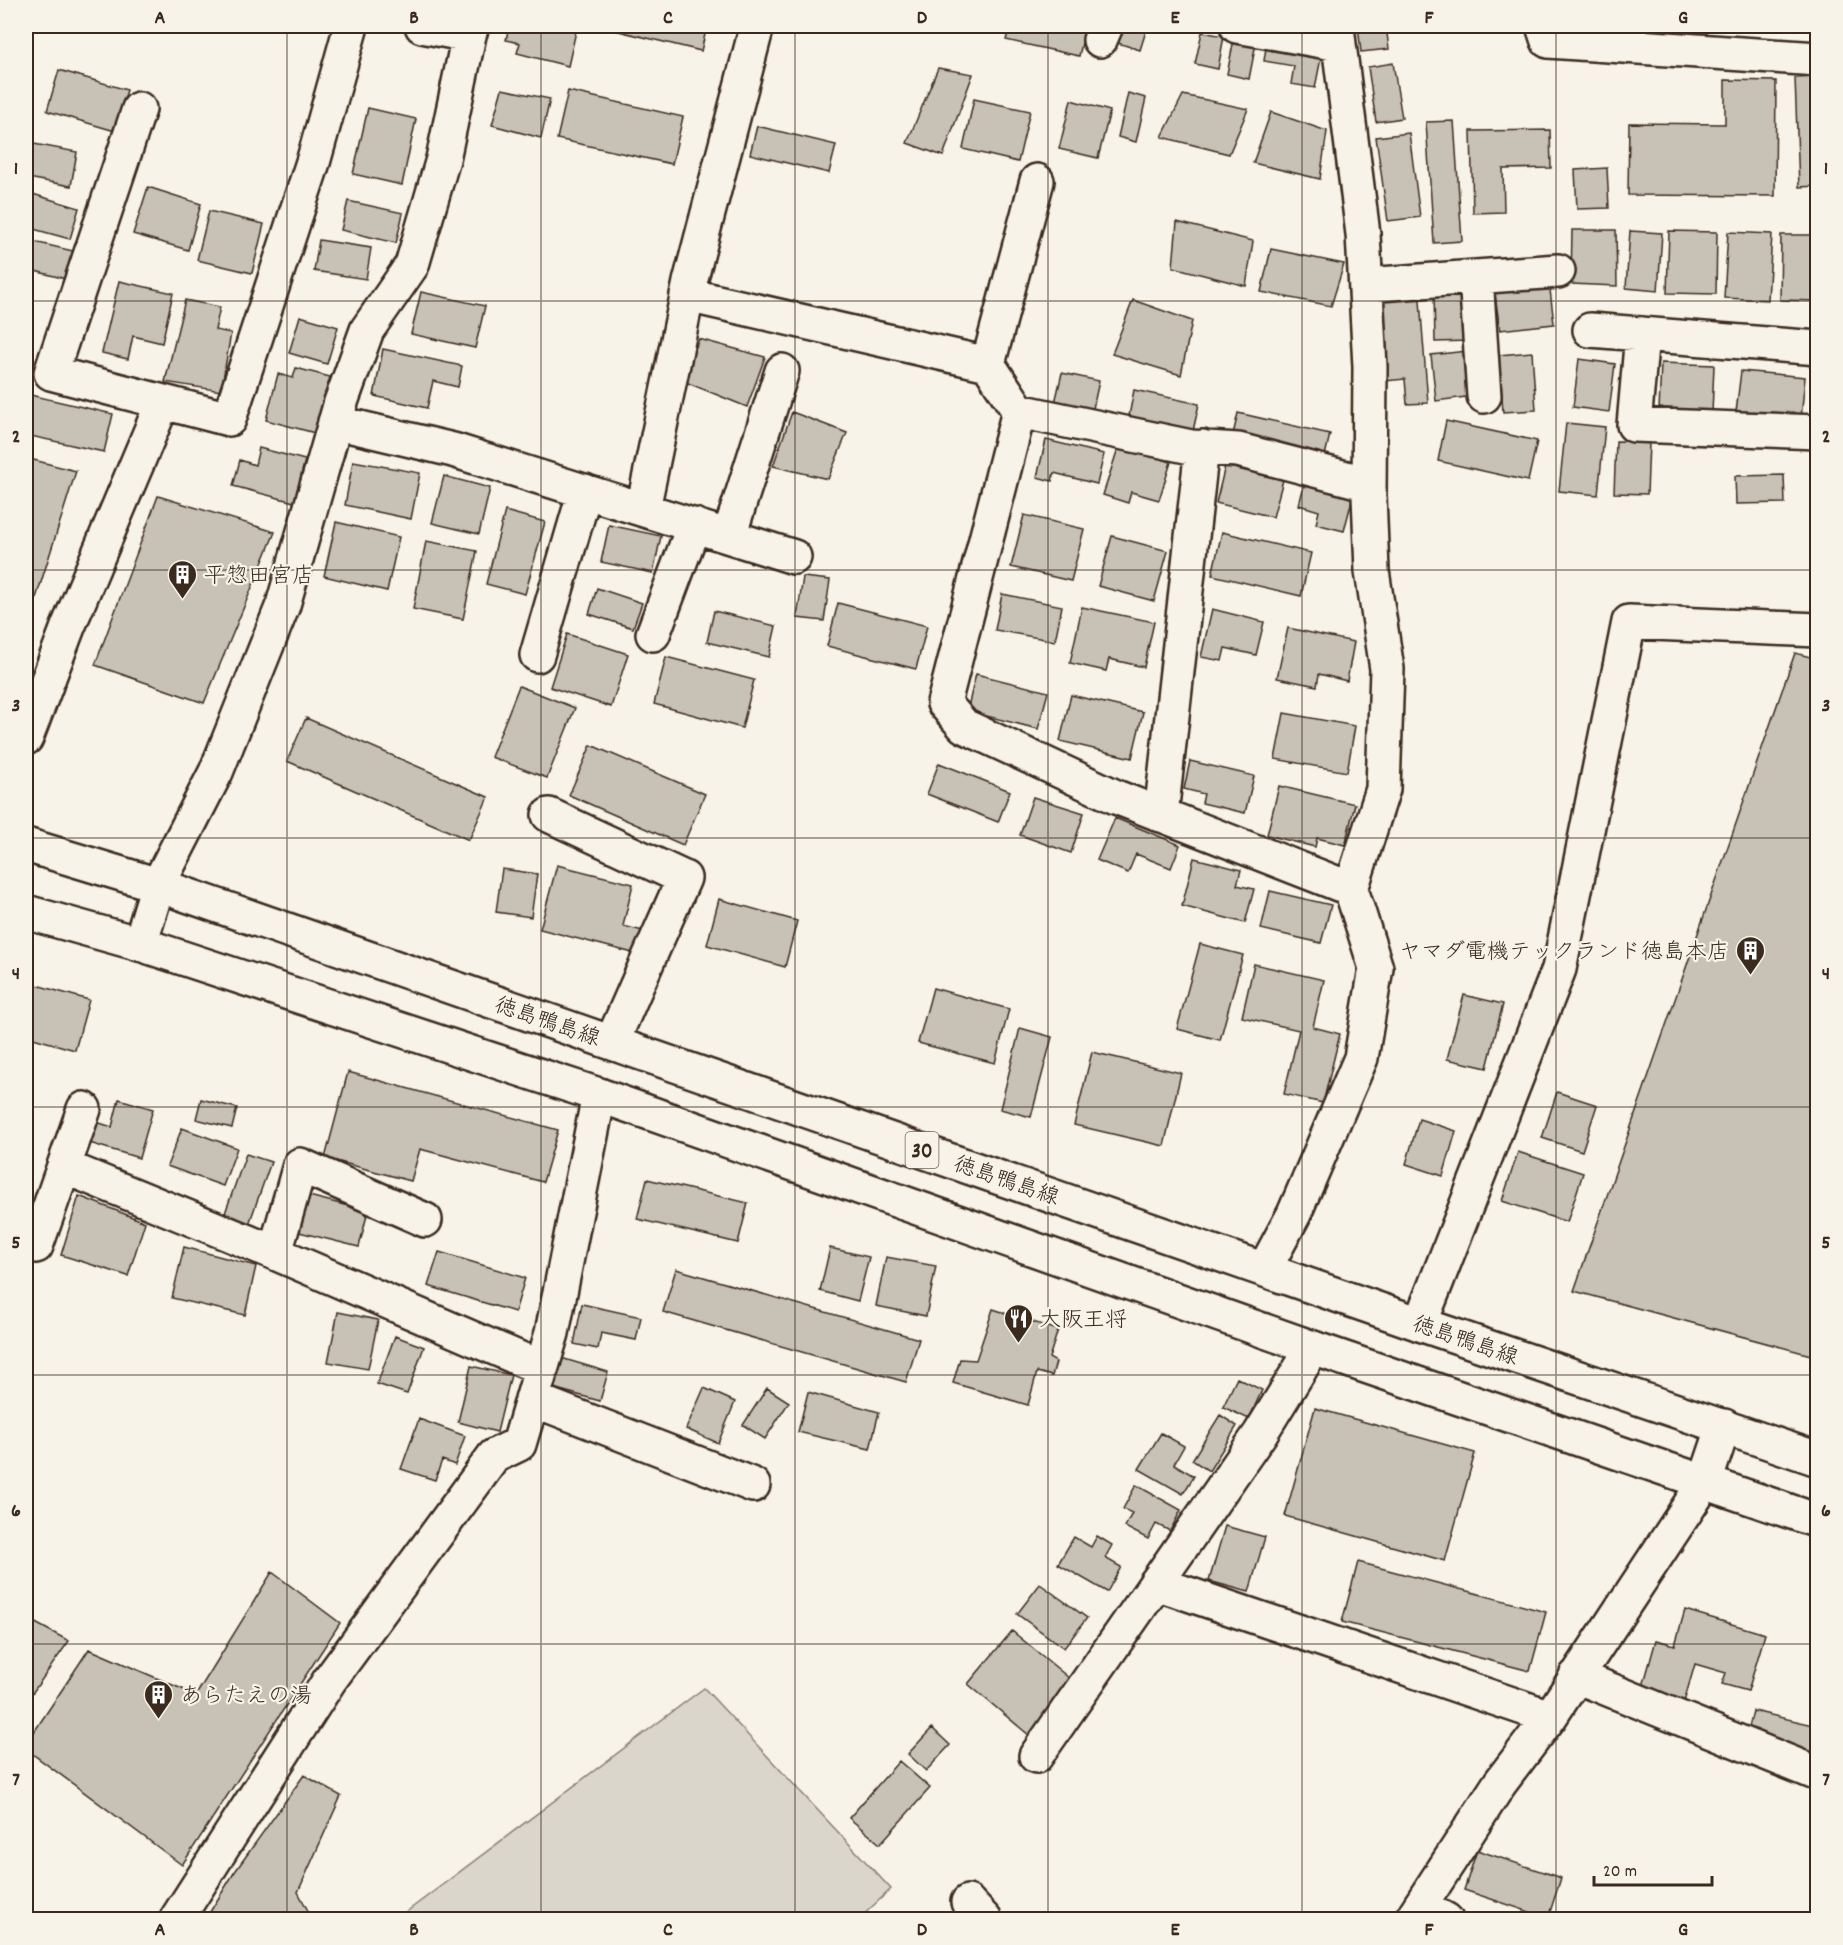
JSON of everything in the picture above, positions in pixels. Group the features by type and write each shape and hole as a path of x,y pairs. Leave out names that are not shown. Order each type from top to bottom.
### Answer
{"street":[{"path":"139,109 51,373 229,419 314,159 351,26"},
{"path":"140,944 158,885 216,772 283,605 335,422 367,330 412,265 443,159 470,30 422,26"},
{"path":"643,509 687,295 758,26"},
{"path":"1237,26 1338,35 1363,234 1370,367 1369,484 1372,571 1387,669 1383,789 1351,889 1376,968 1361,1058 1294,1214 1265,1268"},
{"path":"1543,26 1548,41 1764,40 1818,59"},
{"path":"988,364 1037,181"},
{"path":"1366,285 1558,271"},
{"path":"1476,277 1484,396"},
{"path":"687,295 988,364 1019,411 1202,447 1238,450 1369,484"},
{"path":"1590,330 1818,348"},
{"path":"1642,334 1634,425 1818,432"},
{"path":"729,536 782,371"},
{"path":"26,738 68,627 163,402"},
{"path":"1019,411 944,703 964,726 1161,815 1351,889"},
{"path":"335,422 453,450 794,556"},
{"path":"1161,815 1202,447"},
{"path":"537,655 585,491"},
{"path":"653,634 694,525"},
{"path":"1420,1324 1559,969 1629,622 1818,630"},
{"path":"549,815 684,878 612,1042"},
{"name":"徳島鴨島線","path":"26,845 158,885 1265,1268 1420,1324 1818,1459"},
{"name":"30","path":"26,912 140,944 599,1095 1313,1348 1818,1521"},
{"path":"176,1920 329,1681 494,1456 519,1444 552,1333 599,1095"},
{"path":"36,1246 84,1109"},
{"path":"275,1253 300,1165 425,1220"},
{"path":"65,1167 275,1253 541,1368"},
{"path":"1036,1756 1260,1434 1313,1348"},
{"path":"532,1399 753,1485"},
{"path":"1426,1915 1500,1783 1550,1718 1705,1482 1724,1426"},
{"path":"1156,1583 1550,1718"},
{"path":"1576,1676 1818,1774"}],"shaded area":[{"path":"704,1688 891,1889 859,1919 397,1919"}],"building":[{"path":"509,26 577,27 568,66 517,53 520,43 506,40"},
{"path":"598,26 707,26 701,51"},
{"path":"1010,26 1086,26 1079,56 1006,40"},
{"path":"1123,26 1147,28 1140,50 1118,43"},
{"path":"1358,26 1386,26 1389,49 1361,52"},
{"path":"1202,32 1224,36 1218,69 1195,64"},
{"path":"1234,39 1256,43 1249,79 1227,74"},
{"path":"1267,41 1321,58 1315,88 1291,84 1294,66 1264,61"},
{"path":"1393,63 1402,118 1376,122 1368,67"},
{"path":"938,68 973,74 943,156 907,143"},
{"path":"59,70 127,90 115,131 47,111"},
{"path":"1818,77 1818,186 1799,187 1795,78"},
{"path":"1725,80 1776,81 1775,196 1628,195 1629,123 1725,124"},
{"path":"502,89 550,99 541,138 492,125"},
{"path":"568,91 683,117 672,164 557,139"},
{"path":"1128,93 1146,98 1136,142 1118,137"},
{"path":"1183,95 1248,109 1229,154 1162,137"},
{"path":"974,99 1030,111 1018,162 963,149"},
{"path":"1071,100 1110,111 1098,158 1059,149"},
{"path":"368,108 416,119 402,185 353,174"},
{"path":"1271,112 1327,131 1320,179 1253,163"},
{"path":"1454,121 1462,241 1434,243 1426,122"},
{"path":"757,126 836,145 829,173 750,154"},
{"path":"1550,130 1551,168 1503,169 1504,212 1473,213 1471,131"},
{"path":"1409,133 1420,217 1388,221 1376,137"},
{"path":"34,144 77,152 71,186 28,178"},
{"path":"1607,168 1609,208 1577,209 1575,170"},
{"path":"148,187 201,204 188,250 133,234"},
{"path":"26,192 79,208 70,239 26,227"},
{"path":"348,201 403,213 396,243 341,230"},
{"path":"209,211 264,224 252,273 197,260"},
{"path":"1177,222 1253,241 1246,286 1173,267"},
{"path":"1572,230 1616,230 1617,286 1571,284"},
{"path":"1630,231 1662,233 1658,291 1626,288"},
{"path":"1669,231 1717,232 1716,294 1667,293"},
{"path":"1728,232 1772,234 1768,300 1724,298"},
{"path":"1781,235 1818,235 1818,301 1780,300"},
{"path":"26,240 73,251 66,279 27,269 26,275"},
{"path":"319,240 371,248 366,279 314,271"},
{"path":"1271,249 1344,264 1331,306 1261,292"},
{"path":"119,281 173,293 162,343 133,336 128,359 102,353"},
{"path":"1549,281 1554,324 1500,330 1494,288"},
{"path":"1419,288 1428,403 1407,404 1405,379 1385,381 1378,290"},
{"path":"1466,290 1467,341 1435,342 1434,291"},
{"path":"421,292 485,306 475,348 411,334"},
{"path":"185,300 220,307 215,330 231,333 221,391 165,382"},
{"path":"1133,300 1192,321 1181,375 1112,354"},
{"path":"300,316 338,327 327,364 289,353"},
{"path":"699,339 765,357 747,407 683,381"},
{"path":"383,349 462,366 458,387 433,381 427,408 374,396"},
{"path":"1467,351 1473,396 1436,401 1431,355"},
{"path":"1532,352 1536,410 1503,412 1499,355"},
{"path":"1579,359 1615,364 1609,412 1573,407"},
{"path":"1661,363 1714,365 1712,413 1659,411"},
{"path":"296,368 330,377 315,433 266,420 278,374 293,378"},
{"path":"1741,371 1805,377 1801,419 1736,412"},
{"path":"1062,373 1099,381 1092,413 1055,403"},
{"path":"1134,390 1199,404 1193,431 1129,416"},
{"path":"26,394 113,414 104,452 26,435"},
{"path":"792,412 847,433 828,479 773,466"},
{"path":"1238,413 1330,434 1324,460 1232,439"},
{"path":"1446,421 1537,441 1528,481 1438,461"},
{"path":"1566,423 1605,427 1598,495 1559,491"},
{"path":"1046,440 1104,454 1097,484 1054,473 1052,481 1037,477"},
{"path":"1616,441 1649,442 1647,494 1614,493"},
{"path":"1119,445 1171,462 1159,500 1131,492 1128,503 1103,495"},
{"path":"259,448 305,460 294,502 233,486 240,460 255,465"},
{"path":"26,458 76,471 26,630"},
{"path":"353,461 420,473 411,519 345,505"},
{"path":"1225,466 1283,480 1273,517 1216,503"},
{"path":"1784,475 1785,503 1736,504 1735,476"},
{"path":"444,476 490,488 479,534 432,523"},
{"path":"1304,485 1353,496 1344,531 1316,524 1319,511 1299,505"},
{"name":"平惣田宮店","path":"158,496 275,532 204,703 95,665"},
{"path":"505,511 545,522 525,594 486,584"},
{"path":"1024,515 1084,529 1071,581 1011,567"},
{"path":"336,522 399,537 387,591 324,576"},
{"path":"609,525 661,536 653,573 601,562"},
{"path":"1222,532 1311,553 1301,596 1212,575"},
{"path":"1112,536 1168,551 1154,601 1098,586"},
{"path":"426,541 477,551 463,619 413,609"},
{"path":"803,577 830,580 824,621 797,618"},
{"path":"597,588 642,603 633,628 589,614"},
{"path":"1002,594 1062,606 1055,641 995,630"},
{"path":"838,603 927,626 916,669 827,646"},
{"path":"1082,607 1154,622 1144,667 1109,659 1106,671 1070,663"},
{"path":"1212,609 1264,622 1256,655 1225,648 1222,661 1201,657"},
{"path":"714,611 776,626 769,657 707,642"},
{"path":"1288,628 1354,642 1347,681 1319,674 1317,686 1277,678"},
{"path":"567,634 628,654 611,707 550,687"},
{"name":"ヤマダ電機テックランド徳島本店","path":"1795,653 1818,659 1818,1357 1574,1291"},
{"path":"666,657 754,680 742,728 654,704"},
{"path":"976,674 1048,692 1038,729 967,711"},
{"path":"519,686 575,708 547,778 491,757"},
{"path":"1071,695 1143,712 1132,758 1060,741"},
{"path":"1284,713 1355,726 1347,772 1275,759"},
{"path":"306,718 488,797 469,840 287,761"},
{"path":"591,745 705,794 683,845 569,795"},
{"path":"1190,761 1254,776 1245,813 1202,803 1204,794 1184,789"},
{"path":"939,763 1010,791 998,822 927,794"},
{"path":"1279,786 1355,804 1345,845 1317,838 1315,847 1267,835"},
{"path":"1033,797 1084,813 1071,853 1020,835"},
{"path":"1115,818 1180,845 1171,868 1136,854 1128,873 1097,860"},
{"path":"1194,858 1241,870 1237,885 1254,889 1245,923 1182,906"},
{"path":"557,865 633,884 623,926 643,931 637,954 540,929"},
{"path":"502,869 537,874 531,917 496,912"},
{"path":"1270,891 1331,905 1321,943 1261,929"},
{"path":"719,899 797,921 785,967 707,945"},
{"path":"1200,944 1243,955 1220,1040 1177,1029"},
{"path":"1254,964 1324,980 1313,1027 1340,1034 1323,1103 1284,1094 1299,1030 1242,1017"},
{"path":"26,982 89,1000 75,1050 26,1036"},
{"path":"933,988 1009,1009 995,1063 918,1043"},
{"path":"1464,995 1503,1004 1487,1068 1447,1059"},
{"path":"1020,1028 1052,1037 1031,1117 1000,1109"},
{"path":"1092,1052 1181,1073 1164,1146 1074,1125"},
{"path":"348,1072 558,1130 543,1182 420,1149 411,1181 325,1158"},
{"path":"1557,1092 1597,1105 1582,1151 1542,1138"},
{"path":"119,1099 153,1109 139,1158 83,1141 90,1120 112,1127"},
{"path":"201,1099 237,1108 232,1128 196,1119"},
{"path":"1419,1119 1456,1131 1443,1176 1406,1164"},
{"path":"182,1128 237,1148 223,1186 167,1166"},
{"path":"1518,1152 1583,1173 1567,1222 1502,1201"},
{"path":"246,1154 271,1162 249,1224 224,1216"},
{"path":"647,1179 748,1203 738,1243 637,1219"},
{"path":"79,1196 145,1222 128,1276 61,1255"},
{"path":"309,1196 368,1211 359,1247 299,1232"},
{"path":"184,1247 256,1266 245,1315 172,1298"},
{"path":"830,1248 869,1257 858,1301 820,1291"},
{"path":"439,1252 525,1278 515,1312 428,1286"},
{"path":"886,1257 936,1266 926,1316 876,1306"},
{"path":"676,1269 919,1339 906,1382 663,1312"},
{"path":"582,1304 641,1317 636,1340 601,1333 598,1349 574,1344"},
{"name":"大阪王将","path":"993,1309 1058,1330 1049,1358 1056,1362 1052,1376 1037,1372 1028,1405 953,1383 960,1359 976,1360"},
{"path":"338,1312 378,1320 368,1369 328,1362"},
{"path":"395,1336 424,1347 407,1394 377,1384"},
{"path":"561,1358 608,1372 600,1401 553,1388"},
{"path":"471,1366 511,1375 497,1432 458,1422"},
{"path":"1237,1378 1262,1390 1249,1419 1223,1407"},
{"path":"704,1388 735,1402 718,1443 686,1429"},
{"path":"767,1388 789,1402 765,1439 743,1425"},
{"path":"808,1392 879,1412 870,1449 798,1432"},
{"path":"1315,1408 1475,1453 1445,1561 1285,1516"},
{"path":"1220,1415 1237,1426 1209,1471 1192,1460"},
{"path":"419,1419 465,1436 455,1465 442,1460 435,1480 401,1469"},
{"path":"1161,1433 1184,1446 1174,1464 1194,1476 1183,1494 1139,1469"},
{"path":"1136,1485 1181,1510 1170,1531 1156,1524 1148,1539 1125,1527 1132,1513 1123,1509"},
{"path":"1225,1526 1265,1537 1249,1592 1209,1581"},
{"path":"1097,1536 1112,1545 1105,1558 1121,1567 1107,1592 1058,1564 1074,1537 1091,1547"},
{"path":"1358,1562 1546,1612 1530,1671 1342,1622"},
{"name":"あらたえの湯","path":"272,1572 340,1623 182,1865 26,1749 26,1744 89,1649 196,1695"},
{"path":"1040,1584 1087,1618 1064,1648 1017,1614"},
{"path":"1685,1610 1765,1634 1748,1691 1722,1684 1726,1673 1695,1664 1684,1702 1642,1690 1656,1640 1675,1645"},
{"path":"26,1618 69,1641 26,1702"},
{"path":"1012,1631 1075,1683 1030,1736 968,1684"},
{"path":"1753,1711 1818,1726 1818,1756 1748,1731"},
{"path":"932,1728 950,1745 926,1771 908,1754"},
{"path":"899,1761 930,1788 880,1844 849,1818"},
{"path":"304,1775 341,1796 298,1892 313,1920 205,1920 234,1873"},
{"path":"1477,1850 1561,1878 1548,1918 1464,1890"}],"place":[{"name":"平惣田宮店","path":"183,600"},
{"name":"ヤマダ電機テックランド徳島本店","path":"1750,976"},
{"name":"大阪王将","path":"1018,1344"},
{"name":"あらたえの湯","path":"159,1720"}]}
